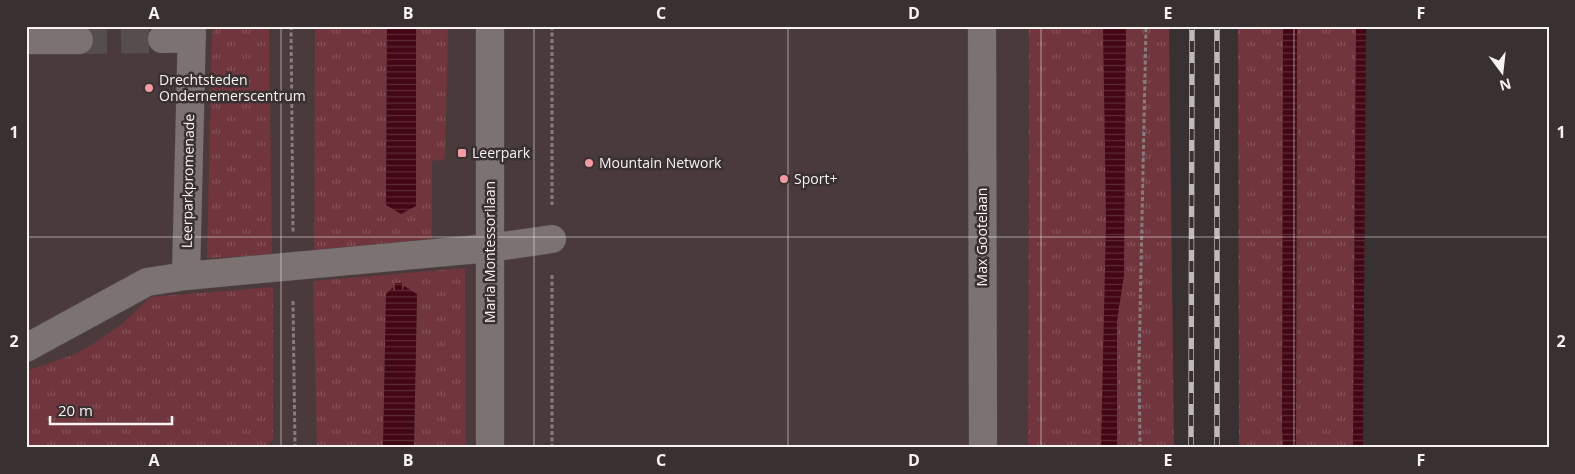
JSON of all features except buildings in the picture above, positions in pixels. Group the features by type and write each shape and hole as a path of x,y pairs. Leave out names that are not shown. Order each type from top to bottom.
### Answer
{"street":[{"name":"Maria Montessorilaan","path":"490,26 490,448"},
{"name":"Max Gootelaan","path":"982,26 983,448"},
{"path":"162,39 192,32"},
{"name":"Leerparkpromenade","path":"186,276 192,32"},
{"path":"26,40 79,40"},
{"path":"26,348 147,282 186,276 490,248 552,239"}],"path":[{"path":"291,26 296,448"},
{"path":"1140,448 1139,364 1146,26"}],"shaded area":[{"name":"Leerpark","path":"26,26 1029,26 1028,448 26,448"},
{"path":"387,26 416,26 416,206 401,214 386,205"},
{"path":"1103,26 1126,26 1124,275 1117,322 1117,448 1101,448 1106,220"},
{"path":"1283,26 1297,26 1296,448 1283,448 1282,429"},
{"path":"1356,26 1366,26 1363,448 1353,448"},
{"path":"395,283 402,283 402,290 404,286 417,294 414,448 383,448 386,294 393,287 393,290 395,290"}],"green space":[{"path":"215,26 269,26 272,255 207,258 212,35"},
{"path":"315,26 387,26 386,205 416,206 416,26 448,26 445,159 432,161 432,239 314,250"},
{"path":"1029,26 1169,26 1174,448 1028,448"},
{"path":"1238,26 1283,26 1283,448 1239,448"},
{"path":"1297,26 1356,26 1353,448 1296,448"},
{"path":"465,268 466,448 414,448 417,294 404,287 403,291 402,283 395,290 386,294 383,448 317,448 313,281"},
{"path":"273,287 273,439 269,444 261,446 26,448 26,371 73,355 90,346 122,324 150,297"}],"tunnel":[{"path":"79,40 162,39"}],"railway":[{"path":"1191,448 1192,26"},
{"path":"1217,26 1217,448"}],"place":[{"name":"Drechtsteden Ondernemerscentrum","path":"149,88"},
{"name":"Leerpark","path":"462,153"},
{"name":"Mountain Network","path":"589,163"},
{"name":"Sport+","path":"784,179"}]}
